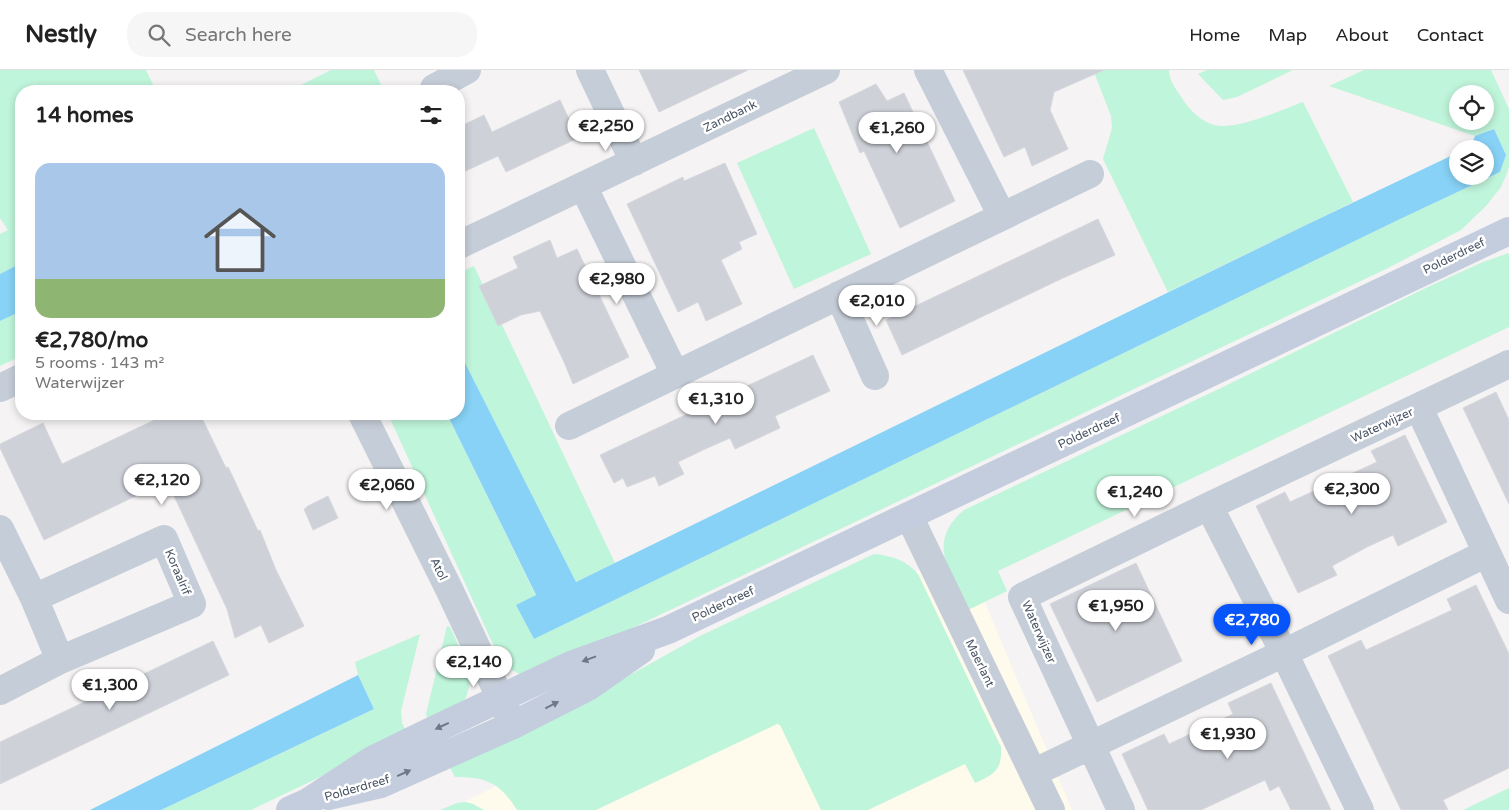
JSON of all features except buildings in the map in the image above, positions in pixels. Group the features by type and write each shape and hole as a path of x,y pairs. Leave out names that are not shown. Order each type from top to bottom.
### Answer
{"street":[{"path":"440,85 467,70"},
{"path":"590,70 634,162"},
{"name":"Zandbank","path":"465,242 826,70"},
{"path":"928,70 1002,216"},
{"path":"569,426 1090,174"},
{"path":"583,186 675,374"},
{"name":"Polderdreef","path":"299,806 372,760 571,665 668,630 1509,230"},
{"path":"839,295 875,376"},
{"name":"Waterwijzer","path":"1122,810 1022,597 1509,364"},
{"path":"0,388 15,381"},
{"name":"Waterwijzer","path":"1419,408 1509,600"},
{"name":"Atol","path":"365,420 513,725"},
{"path":"1209,506 1284,653 1360,810"},
{"name":"Maerlant","path":"909,516 1051,810"},
{"path":"0,529 34,598 60,660"},
{"name":"Koraalrif","path":"0,691 60,660 192,604 164,539 34,598"},
{"path":"1033,773 1487,553"},
{"name":"Polderdreef","path":"299,806 380,784 513,725 588,687 668,630"}],"shaded area":[{"path":"962,548 1072,810 449,810"}],"green space":[{"path":"0,70 146,70 153,85 15,85 15,266 0,274 0,234 8,230 0,218"},
{"path":"331,70 374,70 381,85 301,85"},
{"path":"1104,70 1169,70 1173,85 1185,103 1203,120 1221,126 1251,121 1303,102 1353,202 1168,292 1103,159 1112,128 1111,116 1094,72"},
{"path":"1207,70 1293,70 1237,97 1223,100 1198,74"},
{"path":"1364,70 1491,70 1509,109 1509,166 1501,187 1486,206 1461,230 1386,269 540,672 527,675 517,673 500,656 391,420 450,420 536,596 517,605 534,639 1398,220 1472,185 1494,185 1494,175 1500,172 1506,155 1494,129 1494,85 1449,85 1449,127 1329,86"},
{"path":"814,128 871,254 794,289 737,163"},
{"path":"1457,130 1491,130 1475,136"},
{"path":"1509,253 1509,327 998,571 1007,591 968,610 949,571 944,546 946,534 952,522 964,510 1430,286 1483,262"},
{"path":"474,266 615,563 576,582 465,363 465,270"},
{"path":"15,314 15,359 0,366 0,321"},
{"path":"874,554 887,556 909,565 918,574 1001,747 1000,761 996,770 982,780 975,783 965,764 868,810 821,810 780,725 777,724 596,810 517,810 505,793 492,783 476,778 455,777 447,762 621,680 700,636"},
{"path":"447,626 450,627 468,666 469,686 461,705 429,722 426,714"},
{"path":"420,634 401,711 402,723 408,735 251,810 161,810 374,709 358,675 355,662"},
{"path":"1509,788 1509,810 1463,810"},
{"path":"466,802 484,810 440,810 457,803"}],"water":[{"path":"1494,129 1506,155 1500,172 1494,175 1494,140 1473,140 1475,136"},
{"path":"1449,157 1449,185 1472,185 534,639 516,605 536,595 450,420 465,420 465,363 576,582"},
{"path":"15,266 15,314 0,321 0,274"},
{"path":"358,675 374,709 161,810 90,810"}]}
